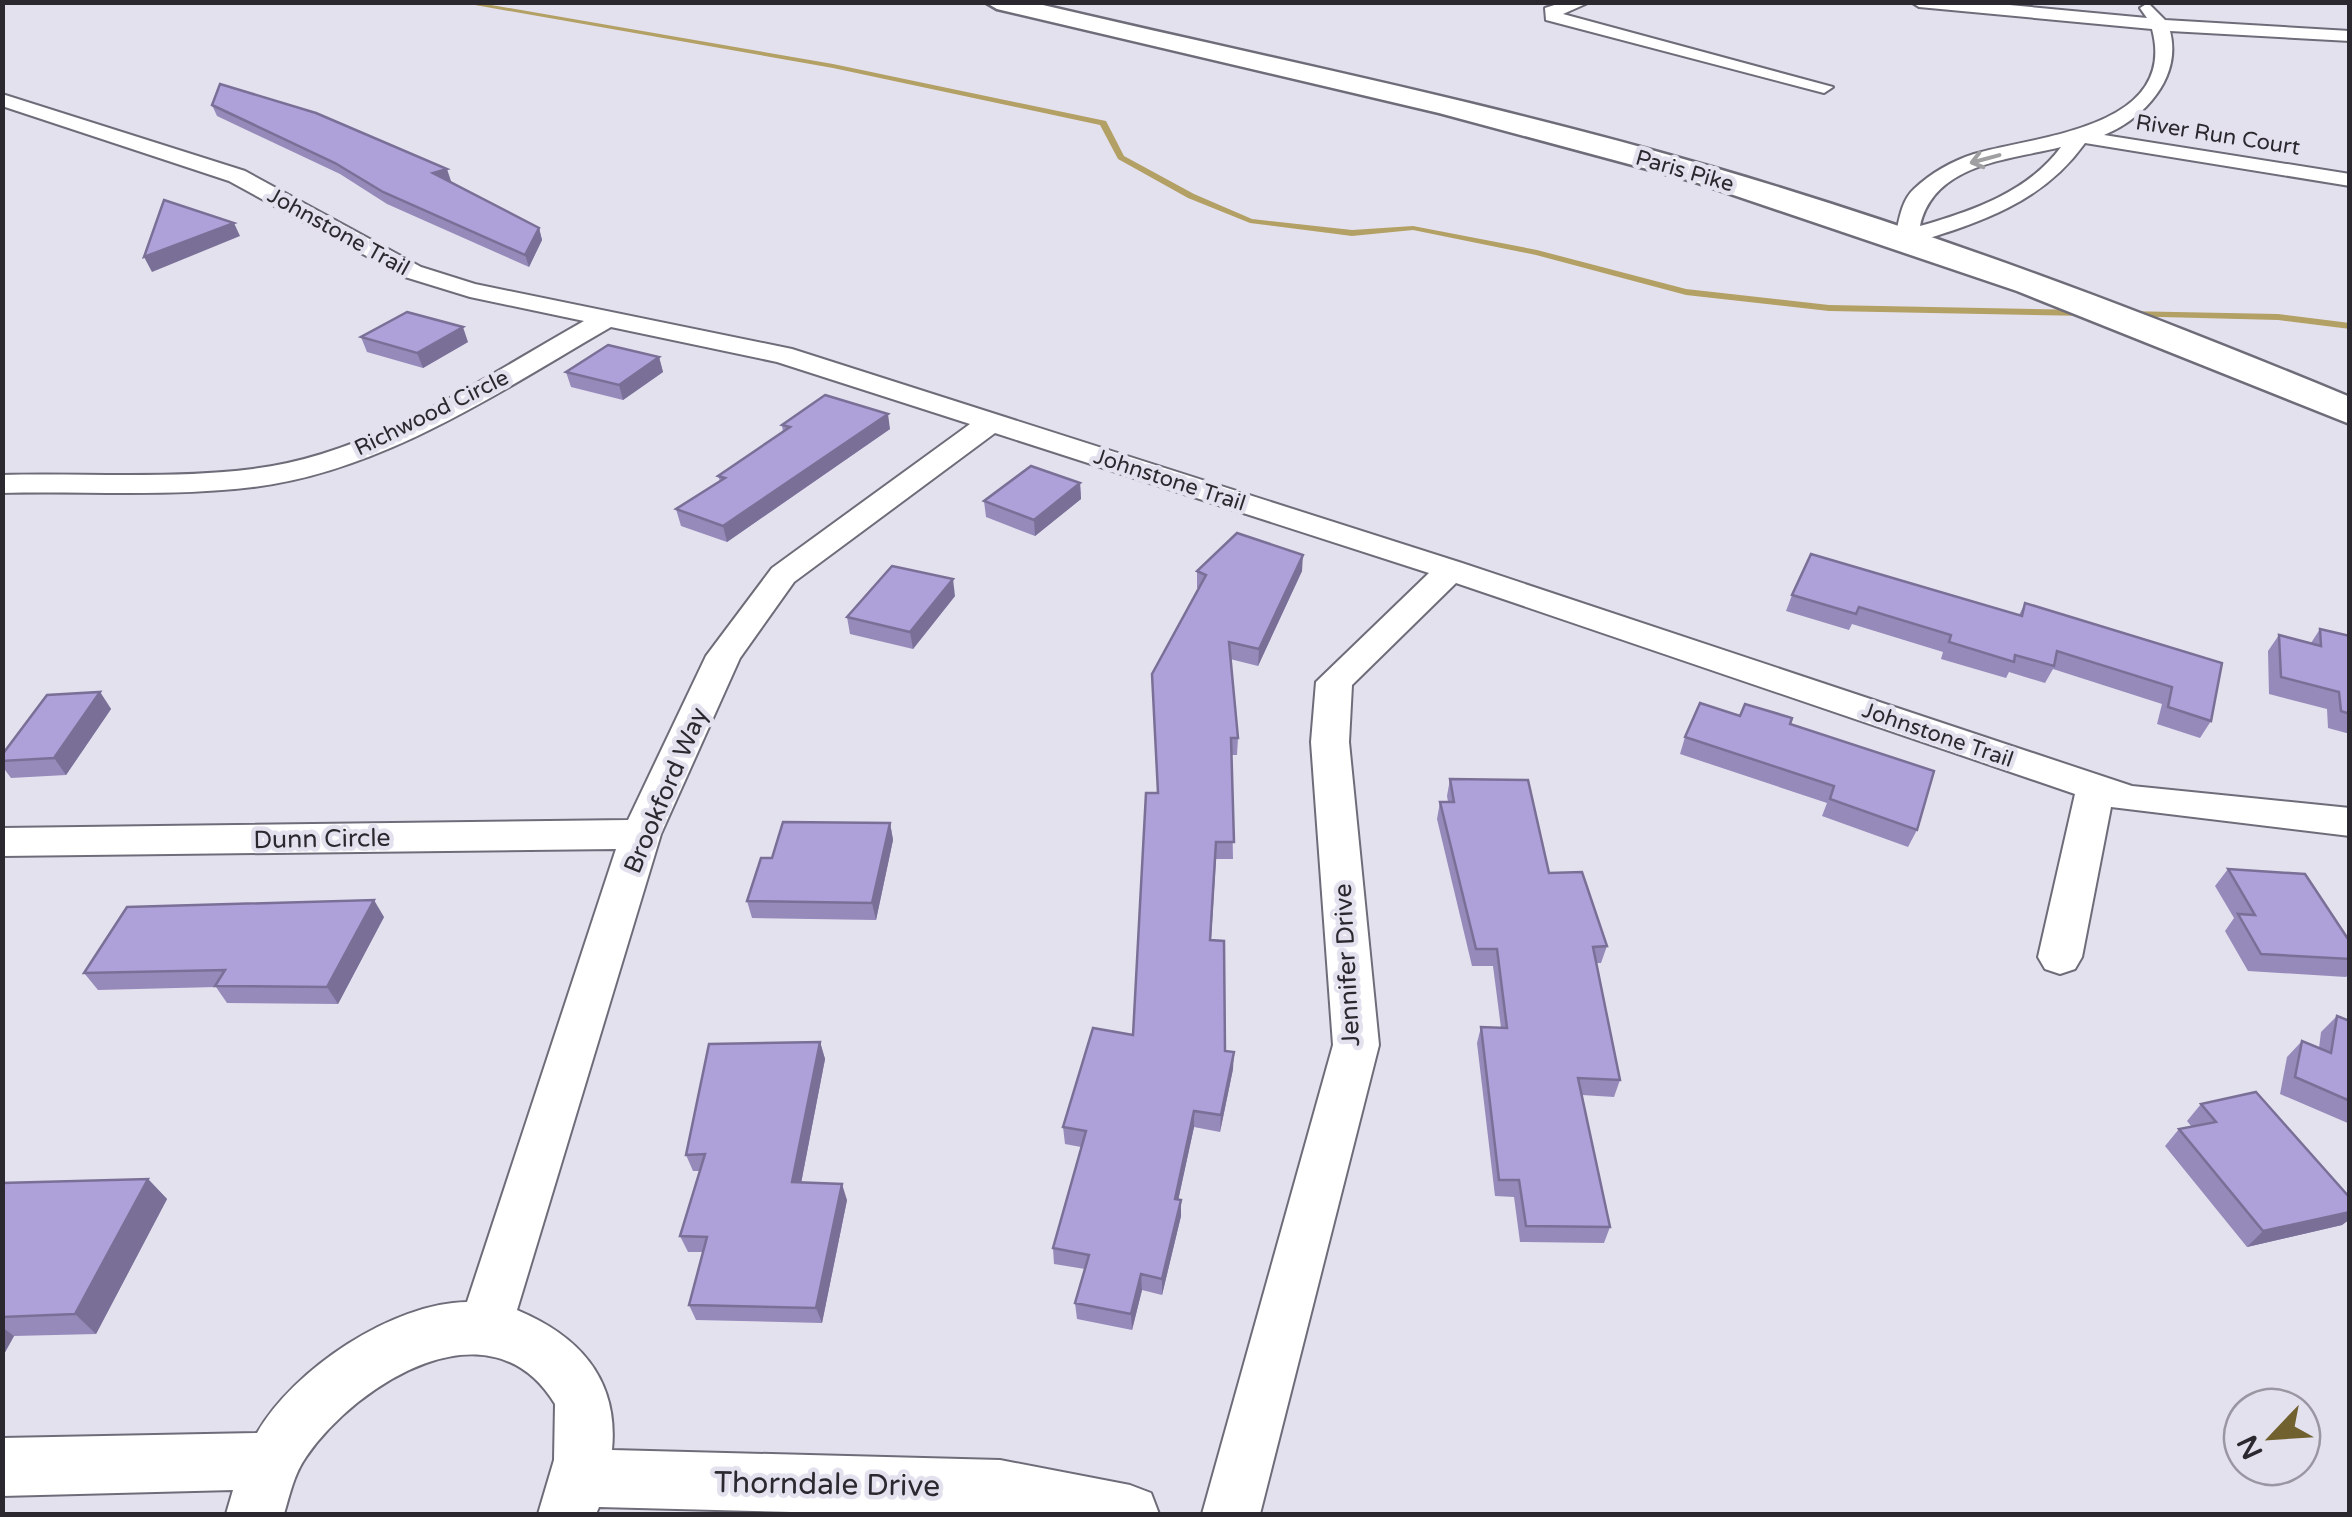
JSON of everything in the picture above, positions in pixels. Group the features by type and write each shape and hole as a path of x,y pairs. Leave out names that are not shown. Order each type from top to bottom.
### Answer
{"main road":[{"name":"Paris Pike","path":"997,2 1588,142 1906,238 2088,302 2350,412"}],"street":[{"path":"1582,2 1551,12 1552,16 1824,87"},
{"path":"1919,2 2159,25 2348,36"},
{"path":"1906,238 1918,196 1962,165 2123,122 2151,96 2166,51 2159,25 2143,2"},
{"name":"Johnstone Trail","path":"2,100 237,176 413,272 470,290 783,355 1451,570 2130,799 2350,822"},
{"path":"1906,238 1975,218 2028,193 2061,166 2079,136"},
{"name":"River Run Court","path":"2079,136 2350,180"},
{"name":"Richwood Circle","path":"2,484 254,478 362,450 466,399 610,317"},
{"name":"Brookford Way","path":"486,1328 641,834 723,656 783,575 992,421"},
{"name":"Jennifer Drive","path":"1231,1514 1356,1045 1330,742 1334,682 1451,570"},
{"path":"2060,957 2096,787"},
{"name":"Dunn Circle","path":"2,842 641,834"},
{"path":"255,1514 272,1461 314,1404 368,1361 428,1335 486,1328 548,1349 583,1402 574,1496"},
{"path":"2,1468 272,1461"},
{"name":"Thorndale Drive","path":"574,1496 1000,1489 1130,1514"}],"building":[{"path":"220,84 316,113 447,169 433,173 539,228 525,255 383,192 335,163 212,105"},
{"path":"164,200 234,223 144,257"},
{"path":"407,312 463,327 417,353 361,337"},
{"path":"608,345 659,357 619,385 566,372"},
{"path":"825,395 888,414 723,526 676,509 725,478 718,476 790,427 782,425"},
{"path":"1031,466 1080,483 1034,520 984,501"},
{"path":"1237,533 1303,555 1259,649 1229,642 1238,738 1231,738 1234,842 1216,842 1210,940 1224,941 1225,1051 1234,1052 1221,1115 1194,1111 1175,1199 1181,1200 1162,1279 1141,1274 1131,1314 1075,1303 1089,1255 1053,1248 1086,1131 1063,1127 1093,1028 1133,1035 1146,793 1158,793 1152,674 1206,575 1197,571"},
{"path":"1811,554 2022,616 2025,603 2222,663 2211,721 2168,707 2172,687 2057,651 2054,666 2015,655 2014,662 1949,642 1951,635 1859,607 1856,614 1792,595"},
{"path":"892,566 953,579 910,632 847,617"},
{"path":"2320,629 2350,636 2350,714 2341,711 2339,692 2281,677 2279,635 2321,646"},
{"path":"100,692 54,758 2,761 2,755 47,695"},
{"path":"1700,703 1740,716 1745,704 1792,718 1790,724 1934,771 1917,830 1830,799 1834,786 1685,737"},
{"path":"1450,779 1528,780 1549,873 1582,872 1607,946 1593,947 1620,1080 1578,1078 1610,1227 1526,1226 1519,1180 1499,1180 1481,1027 1507,1028 1497,949 1476,949 1440,802 1454,802"},
{"path":"783,822 890,823 872,903 747,901 761,858 772,858"},
{"path":"2228,869 2305,874 2350,942 2350,959 2261,954 2238,914 2255,915"},
{"path":"374,900 327,987 215,986 225,970 84,973 127,907"},
{"path":"2337,1016 2350,1021 2350,1101 2295,1077 2302,1041 2331,1053"},
{"path":"820,1042 792,1182 842,1184 816,1308 689,1305 707,1237 680,1236 705,1154 686,1155 709,1044"},
{"path":"2256,1092 2350,1198 2350,1212 2263,1231 2179,1129 2216,1122 2201,1104"},
{"path":"148,1179 75,1314 2,1317 2,1183"}],"waterway":[{"path":"461,2 833,66 1103,123 1121,157 1191,196 1250,221 1352,233 1413,228 1537,253 1686,292 1829,308 2089,313"},
{"path":"2125,314 2278,317 2350,326"}]}
